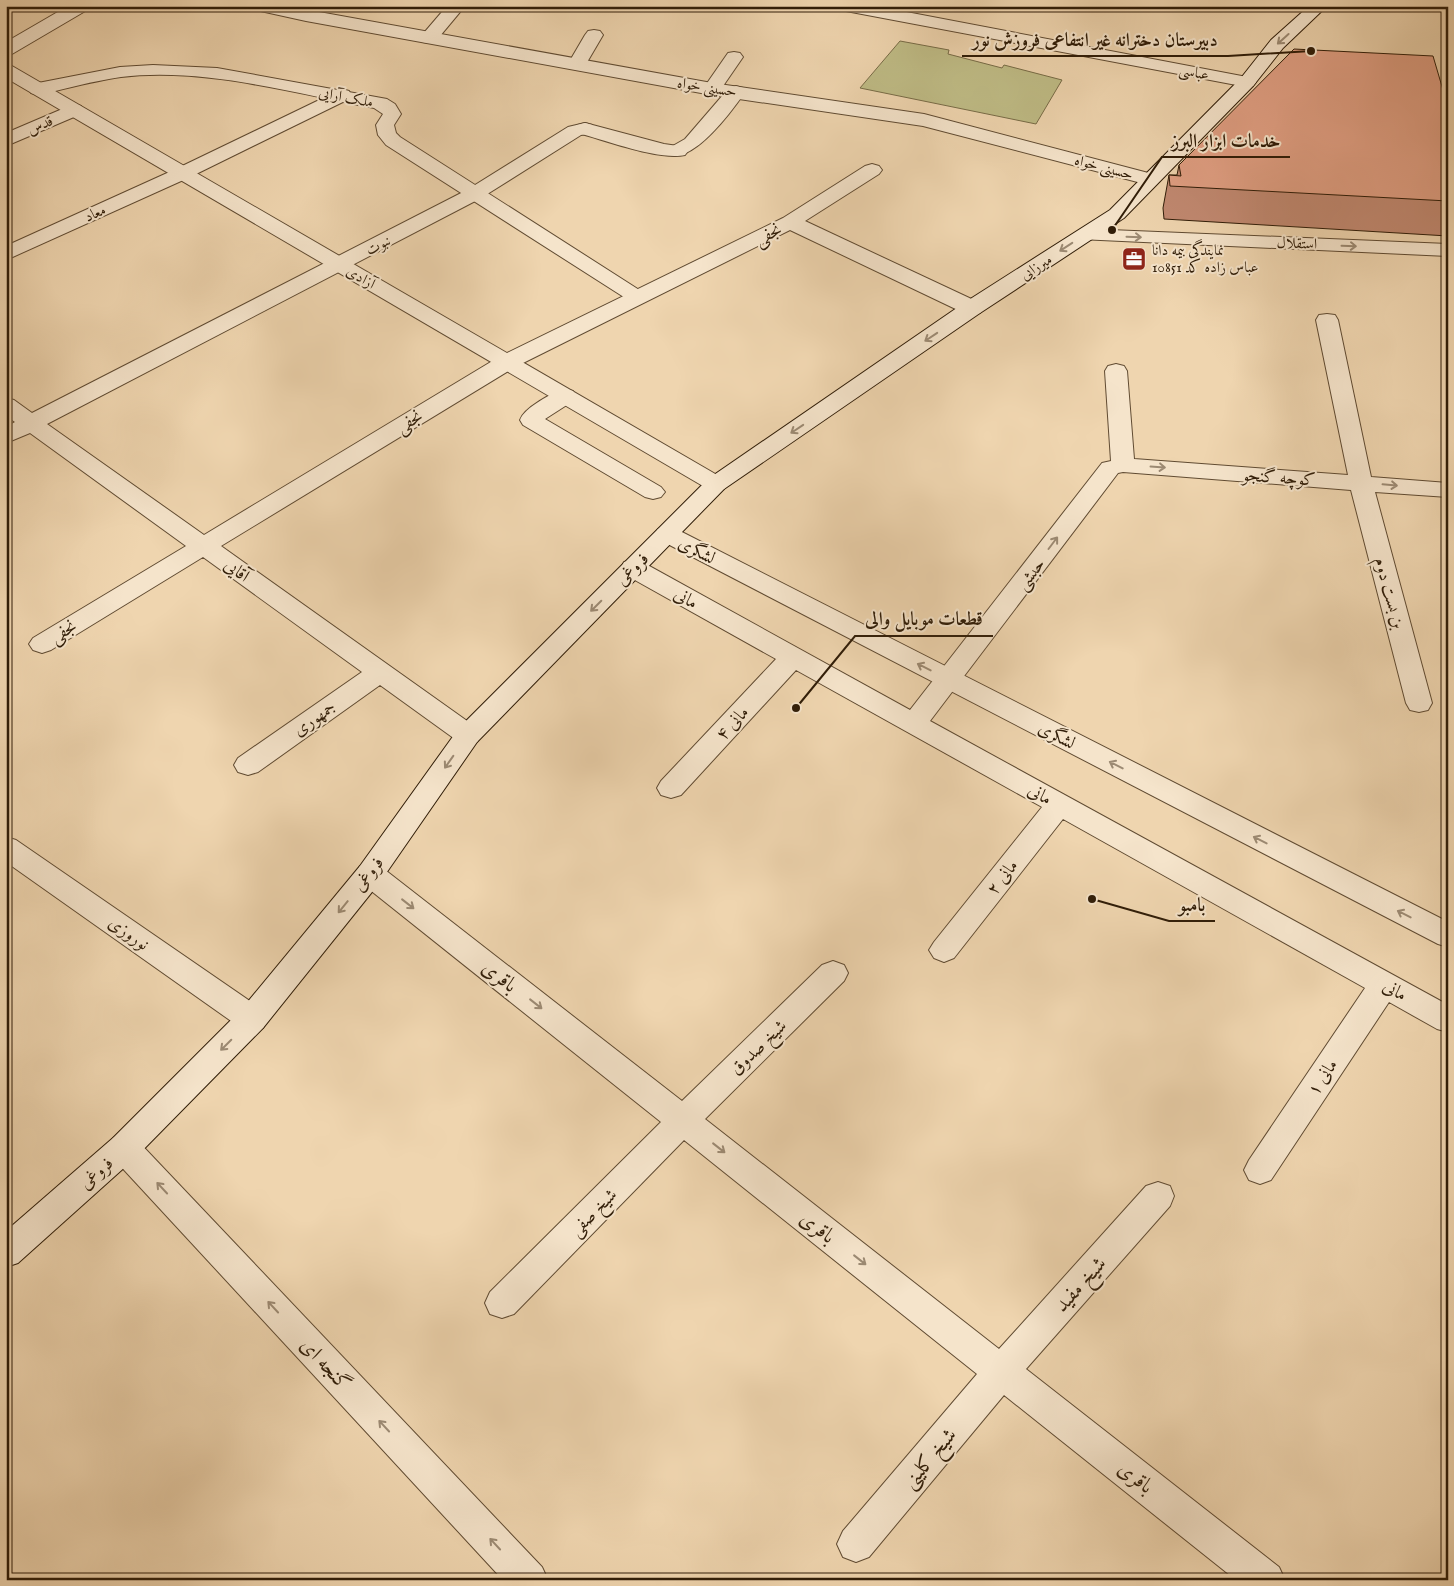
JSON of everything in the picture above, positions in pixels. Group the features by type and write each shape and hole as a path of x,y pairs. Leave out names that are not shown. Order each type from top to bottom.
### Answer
{"street":[{"path":"6,50 81,6"},
{"name":"حسینی خواه","path":"262,6 712,89 924,120 1149,179"},
{"path":"429,38 457,6"},
{"name":"عباسی","path":"846,6 1247,82"},
{"name":"میرزایی","path":"716,484 972,308 1117,214 1149,179 1247,82 1277,44 1319,6"},
{"path":"576,64 594,35"},
{"path":"712,89 734,57"},
{"name":"آزادی","path":"6,70 716,484"},
{"name":"ملک آرایی","path":"38,89 120,72 153,70 216,73 380,103 388,108 392,114 385,125 387,135 474,194 637,297"},
{"name":"نبوت","path":"6,436 340,265 474,194 575,131 585,129 663,150 678,151 692,143 736,92"},
{"name":"معاد","path":"6,254 183,173 342,95"},
{"name":"قدس","path":"6,140 74,110"},
{"name":"نجفی","path":"42,644 507,362 790,222 872,170"},
{"name":"نجفی","path":"790,222 972,308"},
{"name":"استقلال","path":"1086,235 1448,250"},
{"name":"بن بست دوم","path":"1327,320 1361,483 1419,703"},
{"path":"1116,371 1116,466"},
{"path":"565,396 532,417 531,420 653,492"},
{"name":"آقایی","path":"6,405 468,735"},
{"name":"کوچه گنجو","path":"1116,466 1448,490"},
{"name":"حبشی","path":"913,724 1116,466"},
{"name":"فروغی","path":"6,1252 124,1148 252,1019 370,874 468,735 716,484"},
{"name":"لشگری","path":"667,534 1448,936"},
{"name":"مانی","path":"633,568 1448,1020"},
{"name":"مانی ۴","path":"671,788 793,657"},
{"name":"جمهوری","path":"248,765 380,672"},
{"name":"مانی ۲","path":"944,950 1059,805"},
{"name":"نوروزی","path":"6,847 252,1019"},
{"name":"باقری","path":"370,874 1266,1580"},
{"name":"شیخ صدوق","path":"683,1120 833,973"},
{"name":"مانی ۱","path":"1260,1170 1384,984"},
{"name":"شیخ صفی","path":"502,1303 683,1120"},
{"name":"گنجه ای","path":"124,1148 529,1580"},
{"name":"شیخ مفید","path":"1002,1371 1158,1196"},
{"name":"شیخ کلینی","path":"856,1544 1002,1371"}],"shaded area":[{"path":"900,41 949,50 948,54 1002,68 1004,65 1062,80 1036,124 860,88"}],"building":[{"path":"1294,49 1433,56 1448,107 1448,201 1170,186 1169,175 1181,176 1179,165"}],"place":[{"name":"دبیرستان دخترانه غیر انتفاعی فروزش نور","path":"1311,51"},
{"name":"خدمات ابزار البرز","path":"1112,230"},
{"name":"نمایندگی بیمه دانا عباس زاده کد 10851","path":"1134,259"},
{"name":"قطعات موبایل والی","path":"796,708"},
{"name":"بامبو","path":"1092,899"}]}
